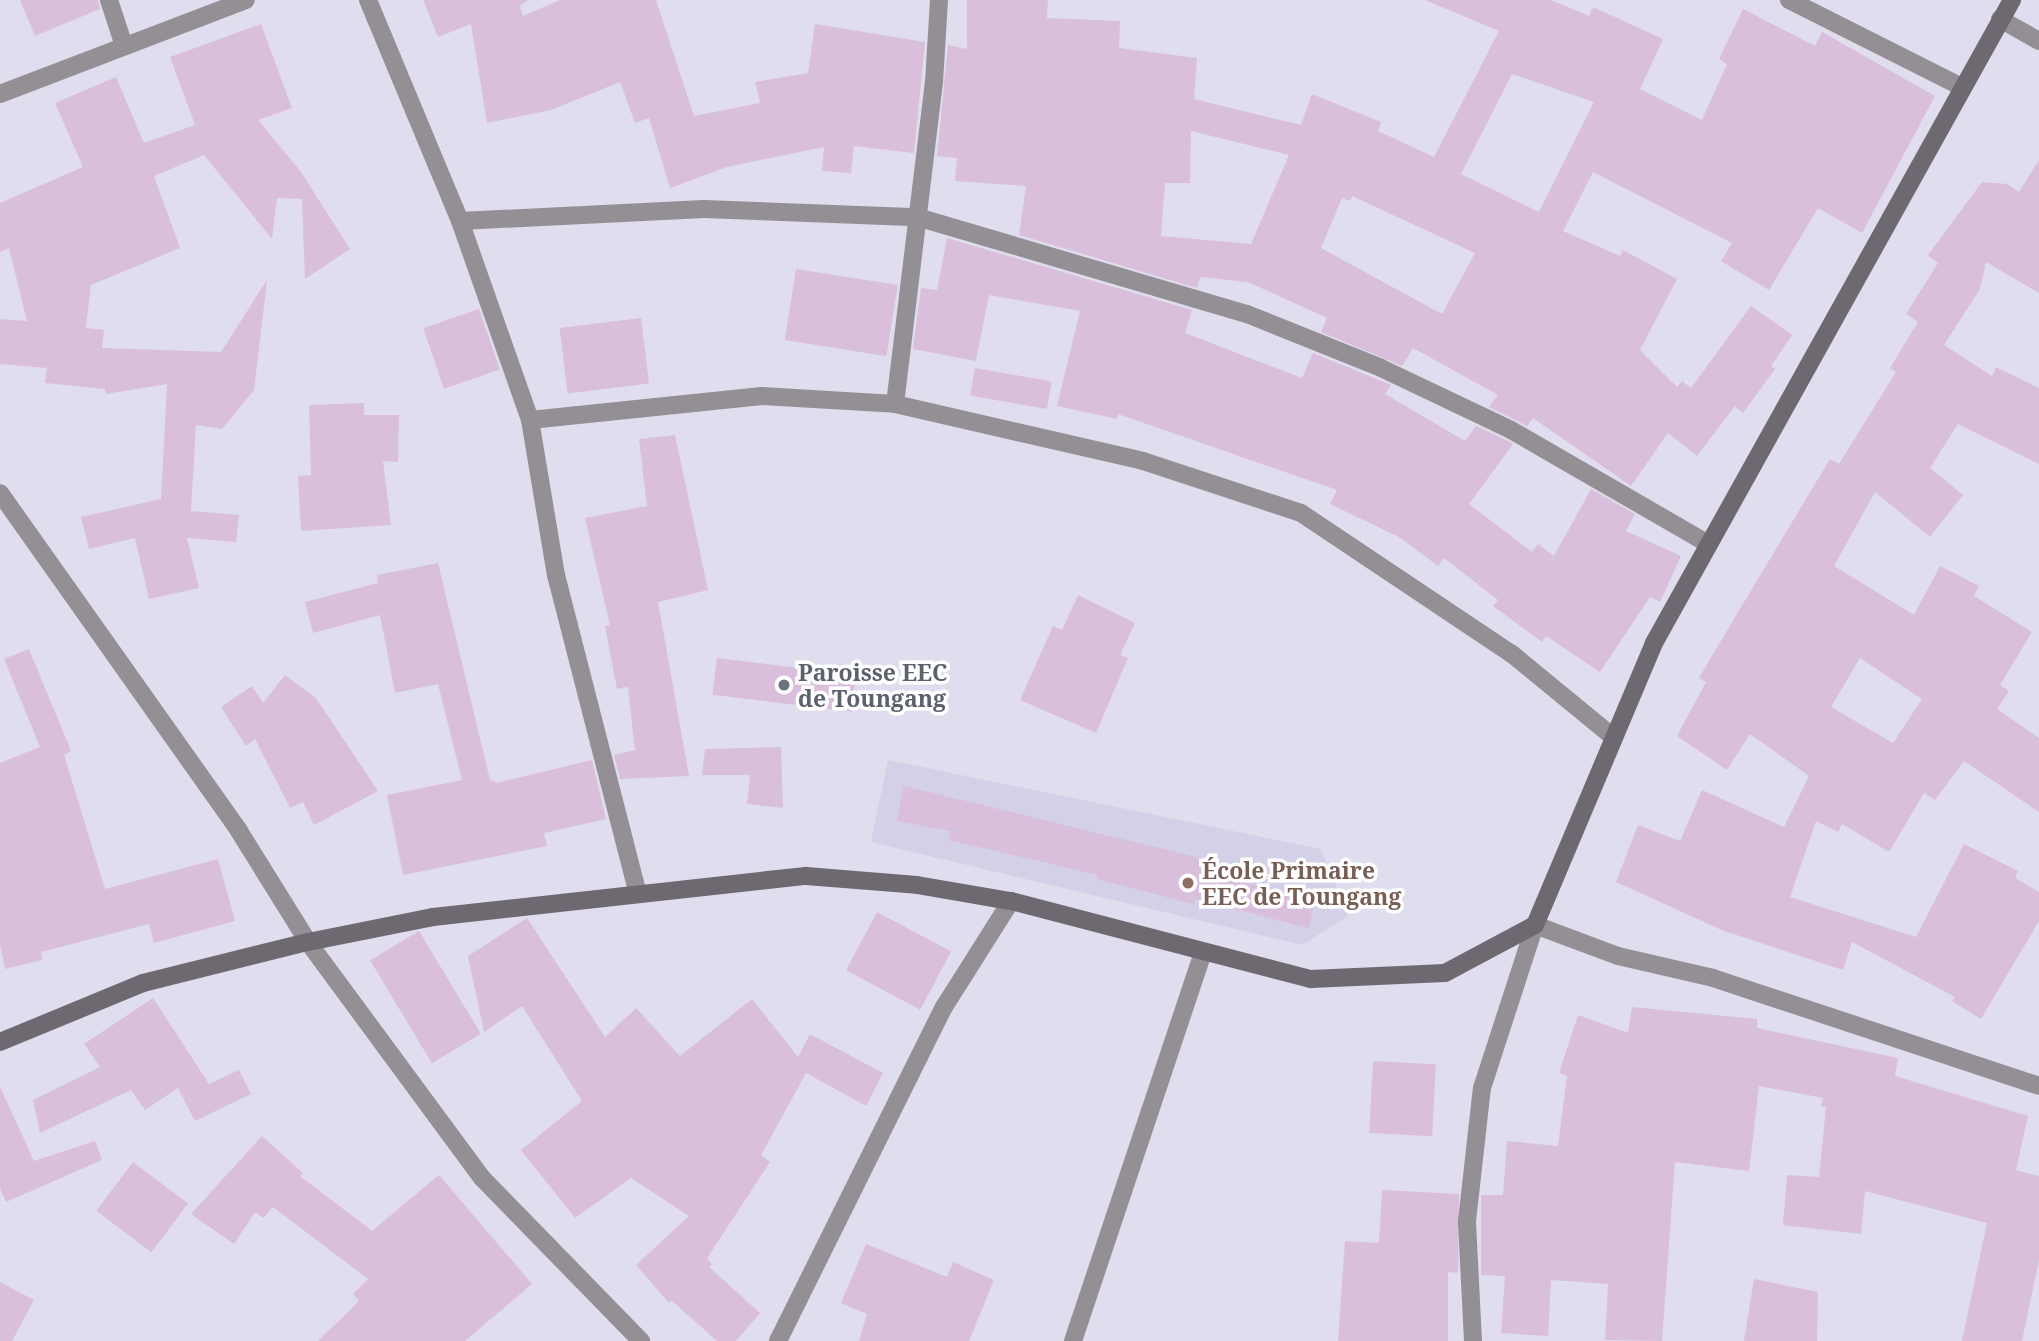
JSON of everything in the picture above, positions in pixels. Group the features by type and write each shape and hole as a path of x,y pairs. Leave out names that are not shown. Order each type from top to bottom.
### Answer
{"street":[{"path":"108,0 124,47"},
{"path":"0,94 246,0"},
{"path":"368,0 460,221 530,420 556,575 638,891"},
{"path":"895,404 939,0"},
{"path":"1789,0 1962,87"},
{"path":"1473,1341 1466,1221 1482,1088 1535,925 1612,736 1707,543 2012,0"},
{"path":"2000,19 2039,41"},
{"path":"460,221 704,209 917,218 1247,314 1381,368 1511,430 1707,543"},
{"path":"530,420 762,397 895,404 1143,461 1301,513 1512,653 1612,736"},
{"path":"0,493 239,831 308,942 482,1178 642,1341"},
{"path":"0,1042 143,983 308,942 433,917 638,891 806,876 917,885 1011,901 1311,979 1445,973 1535,925 1618,956 1713,978 2039,1086"},
{"path":"778,1341 944,1007 1011,901"},
{"path":"1073,1341 1178,1017 1203,953"}],"shaded area":[{"name":"École Primaire EEC de Toungang","path":"888,760 1321,849 1348,916 1302,945 871,842"}],"building":[{"path":"20,0 98,0 100,9 35,36"},
{"path":"423,0 528,0 520,6 523,16 560,0 656,0 694,116 760,103 755,82 808,73 815,24 925,42 914,153 854,146 851,173 822,171 824,147 727,167 670,188 649,118 635,123 620,82 551,110 487,123 471,24 438,37"},
{"path":"967,0 1048,0 1047,18 1120,21 1119,48 1197,58 1194,99 1301,125 1312,94 1381,122 1378,131 1434,157 1499,31 1425,0 1551,0 1589,16 1593,7 1663,39 1640,89 1702,120 1727,64 1719,59 1743,9 1815,46 1822,32 1935,96 1862,233 1818,208 1769,290 1721,261 1732,243 1593,172 1563,231 1620,256 1623,250 1677,279 1640,350 1677,387 1682,381 1691,388 1751,306 1792,335 1771,366 1775,369 1743,413 1735,406 1697,456 1668,433 1631,486 1533,418 1527,426 1489,407 1498,395 1413,348 1402,366 1321,332 1327,318 1248,282 1200,277 1197,288 1019,235 1026,186 955,181 957,158 937,156 948,45 967,49","holes":["1512,74 1594,102 1539,212 1461,174","1191,131 1289,155 1251,244 1161,236 1165,183 1190,183","1352,196 1475,253 1442,314 1321,248 1342,198 1350,201"]},
{"path":"261,24 292,108 258,120 301,172 350,249 305,279 302,199 277,198 272,239 204,155 154,176 180,248 91,285 86,328 104,330 102,348 221,352 267,280 254,390 222,429 196,425 191,511 239,515 236,542 187,538 199,588 149,599 135,538 89,549 81,517 161,499 167,384 106,394 105,389 45,383 47,368 0,364 0,319 27,321 9,248 0,252 0,203 83,167 55,103 116,77 144,143 195,125 170,57"},
{"path":"2039,160 2039,293 1986,262 1980,289 1944,345 1992,376 1996,367 2039,388 2039,464 1958,424 1930,468 1963,495 1930,537 1875,492 1834,566 1914,615 1940,566 1979,586 1974,596 2032,632 2000,685 2009,691 1997,709 2039,738 2039,812 1964,761 1935,800 1924,793 1889,852 1842,824 1838,832 1816,821 1790,897 1916,937 1964,844 2018,871 2015,878 2039,892 2039,921 1981,1019 1952,1001 1955,997 1852,942 1843,970 1724,931 1616,882 1638,825 1680,841 1702,790 1784,827 1809,776 1750,734 1727,770 1677,736 1706,682 1699,678 1830,459 1839,464 1896,372 1890,368 1918,322 1906,314 1938,263 1928,255 1982,182 2007,184 2019,192","holes":["1860,658 1922,699 1893,743 1831,707"]},
{"path":"947,238 1192,310 1185,333 1302,378 1313,353 1391,385 1385,394 1465,441 1476,426 1506,440 1513,444 1469,504 1532,552 1538,544 1554,556 1591,489 1635,514 1626,531 1681,556 1660,602 1650,597 1600,672 1546,636 1542,642 1493,606 1498,600 1444,558 1438,566 1399,537 1330,504 1337,490 1118,414 1117,419 1057,406 1080,311 989,295 976,361 913,349 921,288 937,290"},
{"path":"796,269 898,285 886,356 785,340"},
{"path":"479,309 500,370 444,389 423,328"},
{"path":"641,318 649,384 568,394 560,328"},
{"path":"975,368 1052,382 1047,409 970,396"},
{"path":"364,403 364,415 399,415 398,462 383,461 391,525 301,531 298,476 311,475 309,405"},
{"path":"675,435 708,590 658,602 689,776 620,779 614,755 635,750 628,687 617,689 605,626 610,625 585,518 647,506 639,439"},
{"path":"438,563 490,780 497,783 592,760 606,819 544,833 547,846 403,875 387,795 462,780 438,684 395,693 380,615 313,633 305,602 378,583 377,575"},
{"path":"1078,595 1135,623 1120,655 1128,658 1096,733 1020,700 1053,626 1062,630"},
{"path":"29,649 71,751 64,755 105,889 218,859 235,921 154,943 149,924 41,952 42,960 5,969 0,944 0,763 40,747 4,659"},
{"name":"Paroisse EEC de Toungang","path":"717,658 856,675 851,712 712,695"},
{"path":"285,675 316,698 378,791 314,825 303,802 290,808 255,739 246,746 221,707 252,686 263,703"},
{"path":"781,747 783,808 747,804 750,775 702,775 705,749"},
{"path":"904,786 1205,859 1202,871 1315,900 1309,928 1195,899 1193,904 1097,879 1098,875 949,840 951,831 897,821"},
{"path":"877,912 951,951 920,1010 846,970"},
{"path":"527,918 605,1037 636,1008 680,1056 752,999 798,1057 810,1034 883,1073 866,1106 806,1073 761,1155 770,1162 707,1258 712,1264 709,1267 760,1313 736,1341 717,1341 672,1301 669,1303 636,1265 689,1216 631,1178 575,1218 521,1150 582,1101 522,1006 484,1032 468,956"},
{"path":"419,931 481,1034 432,1063 370,960"},
{"path":"153,998 209,1084 239,1070 251,1094 195,1121 178,1088 145,1110 131,1090 40,1133 33,1100 100,1067 84,1044"},
{"path":"1632,1007 1757,1019 1757,1028 1898,1058 1895,1076 2028,1116 2016,1170 2039,1176 2039,1260 2022,1341 1962,1341 1987,1223 1865,1191 1861,1234 1783,1225 1787,1175 1819,1177 1826,1107 1821,1106 1823,1098 1759,1086 1749,1171 1675,1162 1662,1341 1605,1340 1608,1284 1551,1280 1548,1336 1501,1333 1505,1276 1481,1275 1481,1195 1503,1195 1507,1141 1558,1146 1567,1076 1559,1073 1578,1015 1628,1033"},
{"path":"1373,1061 1436,1064 1432,1136 1369,1133"},
{"path":"0,1087 34,1161 95,1141 102,1160 6,1202 0,1188"},
{"path":"262,1136 303,1173 300,1176 372,1231 439,1175 532,1284 465,1341 318,1341 359,1301 353,1294 368,1279 273,1207 263,1218 255,1212 234,1244 191,1214"},
{"path":"133,1162 188,1204 151,1252 96,1211"},
{"path":"1382,1190 1459,1194 1458,1273 1448,1272 1448,1341 1338,1341 1345,1241 1379,1243"},
{"path":"866,1244 947,1277 953,1262 994,1280 969,1341 859,1341 867,1314 841,1303"},
{"path":"1754,1279 1818,1292 1817,1341 1744,1341"},
{"path":"0,1282 34,1300 12,1341 0,1341"}],"place":[{"name":"Paroisse EEC de Toungang","path":"784,685"},
{"name":"École Primaire EEC de Toungang","path":"1188,883"}]}
